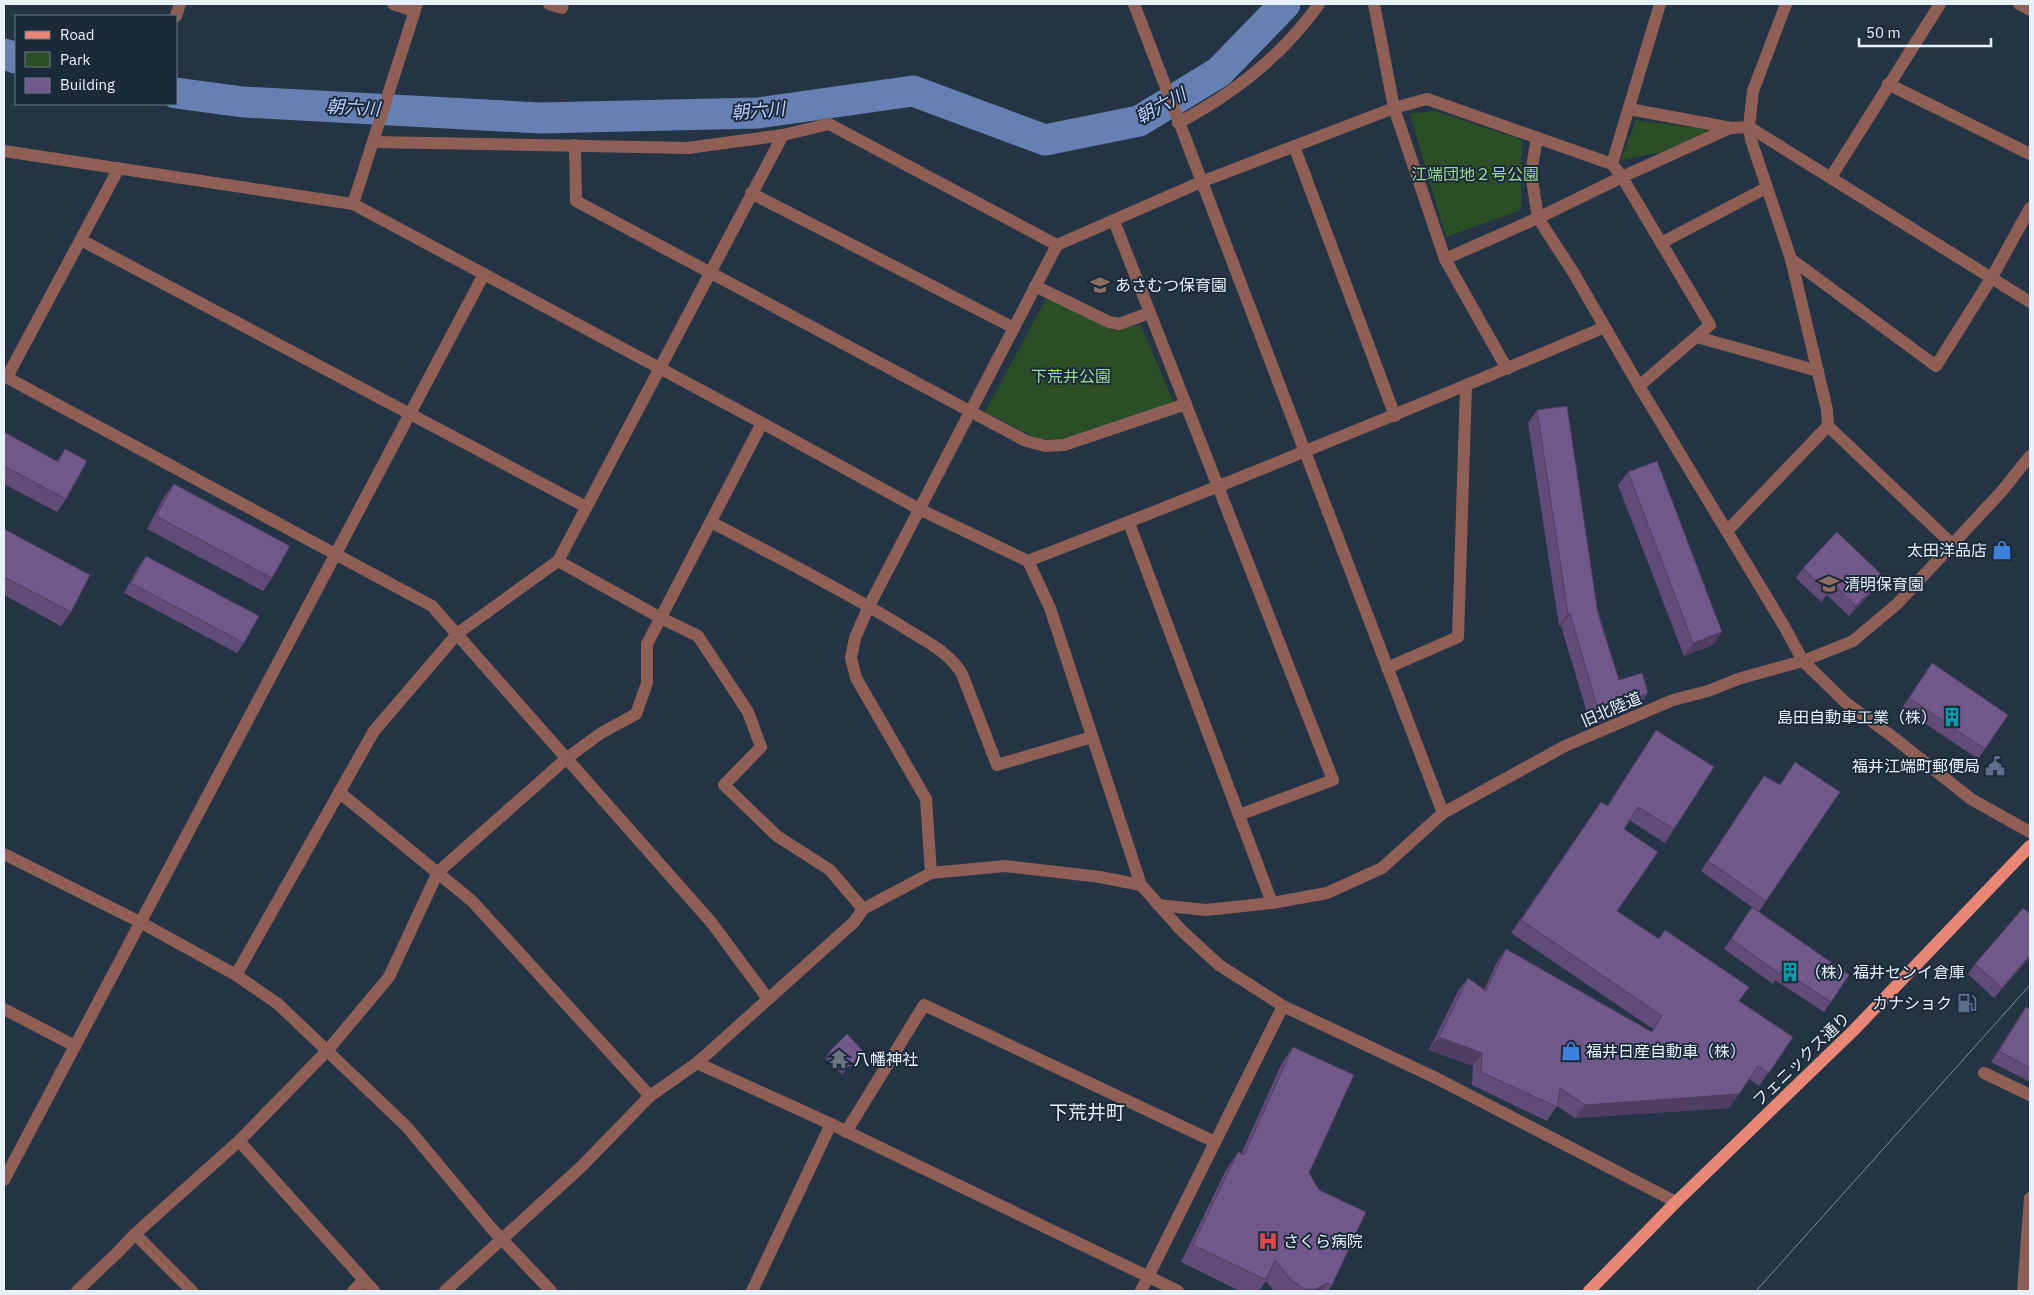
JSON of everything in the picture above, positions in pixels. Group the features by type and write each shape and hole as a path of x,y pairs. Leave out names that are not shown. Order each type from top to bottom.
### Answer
{"main road":[{"name":"フェニックス通り","path":"1589,1291 1676,1202 1853,1031 2030,846"}],"street":[{"path":"353,204 416,7 393,4"},
{"path":"549,4 562,8 563,4"},
{"path":"1134,4 1443,813"},
{"path":"1176,118 1209,107 1240,85 1277,53 1319,4"},
{"path":"1374,4 1394,108 1445,259 1507,369"},
{"path":"1612,164 1660,4"},
{"path":"1786,4 1752,91 1749,127 1751,140 1766,188 1791,259 1827,410 1828,426 1953,545"},
{"path":"1831,177 1940,4"},
{"path":"2019,4 2030,10"},
{"path":"1888,84 2030,154"},
{"path":"930,872 926,798 856,678 851,658 855,638 869,606 1057,245 1201,182 1394,108 1427,99 1612,164 1622,177 1710,325 1638,386"},
{"path":"1629,109 1734,128 1749,127 2030,302"},
{"path":"374,139 688,148 783,135 829,124 1057,245"},
{"path":"1445,259 1538,218 1622,177 1734,128"},
{"path":"236,975 374,731 458,633 558,561 783,135"},
{"path":"1536,138 1531,173 1538,218 1804,661 1845,702 1893,737 1971,799 2030,832"},
{"path":"575,145 576,201 1026,441 1045,446 1064,445 1186,404"},
{"path":"1294,146 1395,416"},
{"path":"4,151 353,204 919,509 1028,561 1050,608 1141,885 1181,930 1219,965 1283,1006 1436,1078 1676,1202"},
{"path":"120,168 5,376 432,606 458,633 711,922 768,999"},
{"path":"1661,243 1766,188"},
{"path":"751,193 1014,328"},
{"path":"1791,259 1936,366 1992,277 2030,208"},
{"path":"1114,221 1333,780 1239,815"},
{"path":"81,240 410,412 586,507"},
{"path":"4,1180 484,274"},
{"path":"1035,286 1110,322 1119,324 1149,313"},
{"path":"1028,561 1219,488 1605,327"},
{"path":"1697,337 1818,371"},
{"path":"1387,668 1458,637 1466,386"},
{"path":"77,1291 135,1234 239,1141 327,1051 389,977 438,872 567,758 601,733 636,714 647,683 647,644 762,423"},
{"path":"1727,531 1828,426"},
{"name":"旧北陸道","path":"1158,905 1206,910 1272,903 1327,892 1382,868 1443,813 1565,746 1673,700 1708,691 1741,678 1804,661 1853,641 1898,604 2002,491 2030,456"},
{"path":"711,522 869,606 954,661 962,674 997,765 1092,736"},
{"path":"1129,522 1272,903"},
{"path":"558,561 661,618 698,636 748,712 761,747 724,785 777,836 830,870 863,909"},
{"path":"339,792 472,900 650,1096"},
{"path":"4,854 140,922 236,975 278,1004 407,1127 502,1239 551,1291"},
{"path":"445,1291 582,1166 650,1096 697,1063 854,922 863,909 930,872 1005,866 1100,877 1141,885"},
{"path":"846,1132 924,1006 1215,1142"},
{"path":"1141,1291 1283,1006"},
{"path":"4,1009 74,1046"},
{"path":"697,1063 831,1124 1178,1291"},
{"path":"1984,1073 2030,1095"},
{"path":"752,1291 831,1124"},
{"path":"239,1141 374,1291"},
{"path":"2023,1291 2030,1198"},
{"path":"135,1234 192,1291"},
{"path":"353,1291 364,1280"}],"green space":[{"name":"江端団地２号公園","path":"1435,111 1522,140 1521,210 1446,237 1410,114"},
{"path":"1636,120 1717,131 1668,151 1621,160"},
{"name":"下荒井公園","path":"1048,295 1112,330 1141,325 1174,404 1061,440 1038,439 985,412"}],"building":[{"path":"1567,406 1598,614 1619,680 1642,673 1648,693 1599,713 1570,614 1568,614 1537,410"},
{"path":"4,432 58,462 65,449 87,461 66,499 4,466"},
{"path":"1657,461 1722,632 1693,643 1628,472"},
{"path":"174,484 290,546 272,578 156,516"},
{"path":"4,529 90,575 71,612 4,577"},
{"path":"1837,532 1884,577 1856,606 1834,585 1828,592 1803,568"},
{"path":"146,556 259,616 244,643 131,583"},
{"name":"島田自動車工業（株）","path":"1932,663 2008,715 1985,749 1909,698"},
{"path":"1656,730 1714,767 1674,829 1638,807 1624,829 1658,852 1617,911 1659,939 1665,930 1749,987 1739,1001 1793,1037 1769,1073 1758,1066 1739,1094 1585,1105 1560,1088 1557,1107 1481,1072 1482,1053 1439,1037 1468,978 1486,991 1506,949 1652,1032 1662,1016 1521,920 1601,802 1608,806"},
{"path":"1795,762 1840,792 1766,901 1708,861 1764,776 1780,785"},
{"name":"（株）福井センイ倉庫","path":"1752,907 1849,975 1831,1002 1782,970 1780,974 1731,939"},
{"path":"2023,908 2030,914 2030,955 2002,988 1975,964"},
{"path":"2026,1007 2030,1009 2030,1068 1999,1051"},
{"path":"847,1034 864,1052 847,1068 830,1051"},
{"path":"1293,1047 1354,1075 1309,1173 1319,1190 1366,1212 1332,1285 1327,1283 1316,1289 1305,1289 1292,1281 1275,1260 1266,1280 1193,1245 1238,1152 1244,1155"}],"waterway":[{"name":"朝六川","path":"178,93 243,102 540,118 758,113 913,91 1045,140 1139,121 1219,72 1285,4"},
{"name":"朝六川","path":"4,54 15,58"}],"tram line":[{"path":"1756,1291 2030,985"}],"place":[{"name":"あさむつ保育園","path":"1100,285"},
{"name":"太田洋品店","path":"2002,550"},
{"name":"清明保育園","path":"1829,584"},
{"name":"島田自動車工業（株）","path":"1952,717"},
{"name":"福井江端町郵便局","path":"1995,766"},
{"name":"（株）福井センイ倉庫","path":"1790,972"},
{"name":"カナショク","path":"1967,1003"},
{"name":"福井日産自動車（株）","path":"1571,1051"},
{"name":"八幡神社","path":"839,1059"},
{"name":"さくら病院","path":"1268,1241"}],"district":[{"name":"下荒井町","path":"1087,1112"}]}
